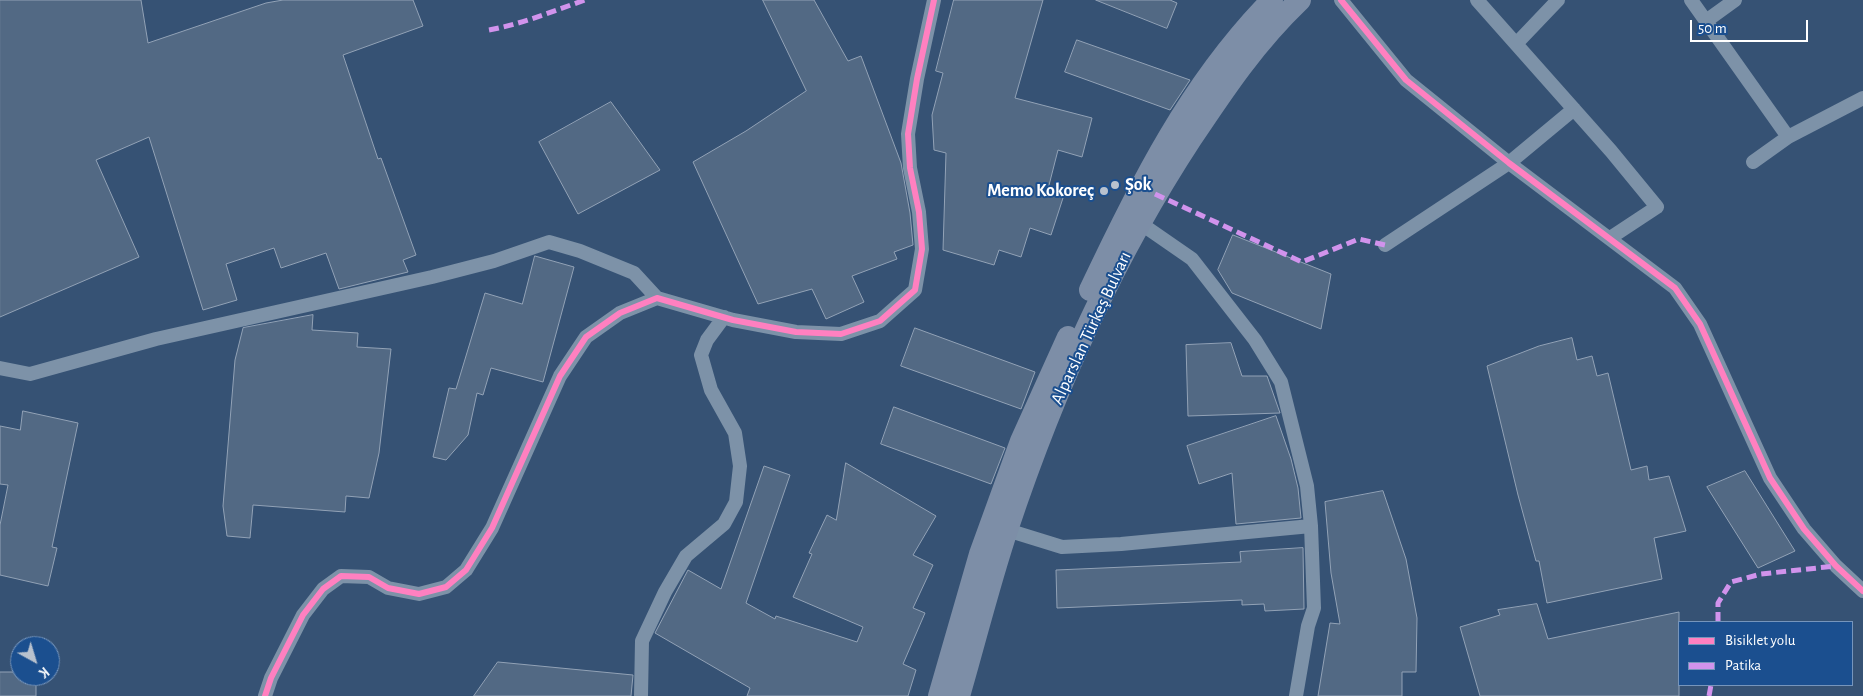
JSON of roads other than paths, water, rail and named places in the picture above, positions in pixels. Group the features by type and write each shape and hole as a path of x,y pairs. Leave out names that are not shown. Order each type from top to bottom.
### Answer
{"main road":[{"name":"Alparslan Türkeş Bulvarı","path":"959,696 1007,530 1037,447 1082,341 1155,194 1236,70 1270,28 1300,0"},
{"name":"Alparslan Türkeş Bulvarı","path":"939,696 980,554 1042,392 1125,216 1168,136 1225,51 1262,5"}],"street":[{"path":"0,368 30,374 156,339 432,277 494,261 549,242 580,251 634,273 657,298 724,318 796,332 841,334 880,321 915,290 922,249 919,212 910,168 908,134 917,78 934,0"},
{"path":"1342,0 1406,80 1509,162 1675,288 1700,324 1770,478 1804,529 1836,566 1863,591"},
{"path":"1477,0 1574,109 1657,207 1610,238"},
{"path":"1516,44 1558,0"},
{"path":"1691,0 1788,137"},
{"path":"1706,21 1735,0"},
{"path":"1753,162 1788,137 1863,98"},
{"path":"1385,245 1509,162 1574,109"},
{"path":"1140,223 1192,259 1254,340 1281,382 1307,486 1311,526 1314,608 1308,626 1296,696"},
{"path":"265,696 271,678 303,615 323,589 341,576 369,577 388,588 418,594 446,587 466,570 492,528 560,376 586,337 620,313 657,298"},
{"path":"641,696 642,641 664,592 686,556 724,524 736,502 740,466 734,433 711,390 701,355 707,340 724,318"},
{"path":"1007,530 1062,547 1121,544 1311,526"}],"place":[{"name":"Şok","path":"1115,185"},
{"name":"Memo Kokoreç","path":"1104,191"}]}
